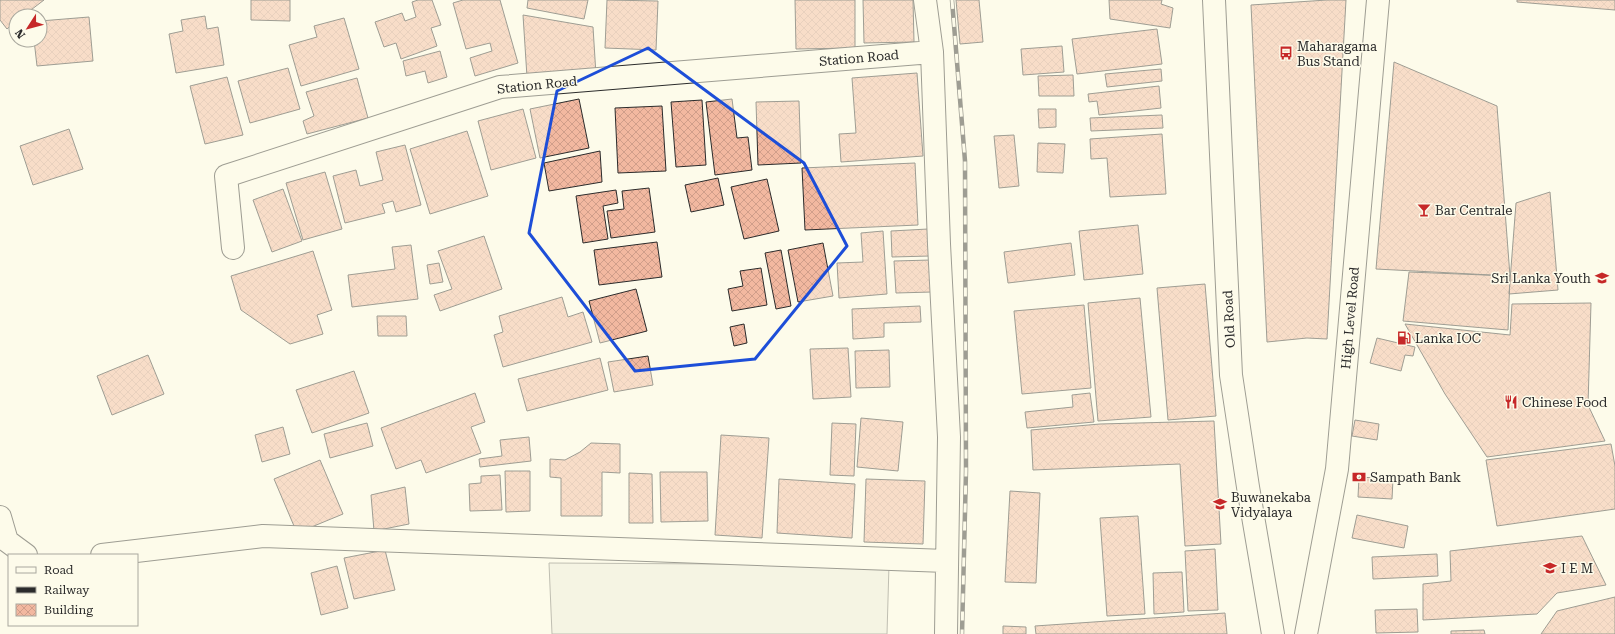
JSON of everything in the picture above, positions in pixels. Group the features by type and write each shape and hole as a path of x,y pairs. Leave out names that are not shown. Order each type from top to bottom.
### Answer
{"main road":[{"path":"925,0 932,52 948,437 946,634"},
{"name":"Old Road","path":"1214,0 1231,375 1273,634"},
{"name":"High Level Road","path":"1306,634 1336,469 1378,0"},
{"name":"Station Road","path":"234,248 226,176 500,87 932,52"},
{"path":"0,517 7,541 25,554"},
{"path":"110,554 263,536 946,561"}],"highlighted area":[{"path":"648,48 804,163 847,246 755,359 635,371 529,233 557,91"}],"shaded area":[{"path":"549,563 889,565 887,634 552,634"}],"building":[{"path":"0,0 44,0 34,8 8,8 7,29 0,20"},
{"path":"251,0 290,0 290,21 251,20"},
{"path":"418,0 432,0 441,25 431,28 437,46 401,59 396,43 384,47 375,22 402,13 405,21 416,17 412,2"},
{"path":"463,0 500,0 518,63 475,76 470,58 492,51 490,43 466,49 453,3"},
{"path":"528,0 588,0 584,19 527,8"},
{"path":"607,0 658,1 656,50 605,48"},
{"path":"795,0 855,0 855,48 796,49"},
{"path":"863,0 913,0 914,42 864,43"},
{"path":"956,0 979,0 983,42 960,44"},
{"path":"1109,0 1162,0 1161,4 1173,8 1170,28 1110,19"},
{"path":"1346,0 1327,339 1307,338 1267,342 1251,5"},
{"path":"1517,0 1615,0 1615,10 1517,2"},
{"path":"523,15 593,27 596,75 527,77"},
{"path":"205,16 207,29 218,27 224,65 176,73 169,34 183,31 181,20"},
{"path":"89,17 93,61 37,66 35,48 48,48 48,20"},
{"path":"344,18 359,69 301,86 289,45 317,37 314,26"},
{"path":"1157,29 1162,64 1077,74 1072,39"},
{"path":"1062,46 1064,72 1023,75 1021,49"},
{"path":"440,51 447,77 428,83 425,71 406,76 403,61"},
{"path":"1394,62 1497,106 1510,276 1376,269"},
{"path":"288,68 300,109 250,123 238,81"},
{"path":"1161,69 1162,81 1107,87 1105,74"},
{"path":"917,73 923,156 841,162 839,134 856,133 852,78"},
{"path":"1073,75 1074,96 1039,96 1038,76"},
{"path":"227,77 243,135 205,144 190,86"},
{"path":"357,78 368,118 307,134 303,121 314,116 306,92"},
{"path":"1159,86 1161,108 1099,115 1097,101 1089,102 1088,94"},
{"path":"579,99 589,148 540,158 530,109"},
{"path":"732,99 737,138 748,137 752,170 715,175 706,102"},
{"path":"702,100 706,165 676,167 671,102"},
{"path":"799,101 801,163 758,165 756,102"},
{"path":"662,106 666,171 618,173 615,108"},
{"path":"523,109 536,158 491,170 478,121"},
{"path":"1038,109 1056,109 1056,127 1039,128"},
{"path":"1162,115 1163,128 1091,131 1090,118"},
{"path":"69,129 83,169 33,185 20,146"},
{"path":"467,131 488,196 430,214 410,149"},
{"path":"1162,134 1166,194 1110,197 1107,158 1091,159 1090,139"},
{"path":"1014,135 1019,186 999,188 994,136"},
{"path":"1038,143 1065,144 1063,173 1037,172"},
{"path":"405,145 421,205 396,212 393,201 382,204 385,213 345,223 333,176 356,170 360,186 383,180 376,152"},
{"path":"600,151 602,182 549,191 544,163"},
{"path":"915,163 918,225 805,230 802,168"},
{"path":"325,172 342,229 303,240 286,183"},
{"path":"718,178 724,205 691,212 685,185"},
{"path":"767,179 779,231 744,239 731,187"},
{"path":"649,188 655,232 611,238 607,211 624,209 622,191"},
{"path":"283,189 302,241 272,252 253,200"},
{"path":"616,190 618,203 603,206 608,239 583,243 576,196"},
{"path":"1550,192 1558,290 1509,294 1516,203"},
{"path":"1138,225 1143,274 1084,280 1079,231"},
{"path":"928,229 930,256 892,257 891,231"},
{"path":"883,231 887,294 839,298 837,263 863,262 861,233"},
{"path":"484,236 502,289 440,311 434,295 452,289 438,251"},
{"path":"657,242 662,277 599,285 594,250"},
{"path":"823,243 833,296 798,302 788,250"},
{"path":"1071,243 1075,275 1008,283 1004,252"},
{"path":"411,245 418,299 352,307 348,275 395,269 392,247"},
{"path":"781,250 791,306 776,309 765,253"},
{"path":"313,251 332,310 317,315 323,334 290,344 241,310 231,276"},
{"path":"931,260 932,292 896,293 894,261"},
{"path":"439,263 443,282 430,284 427,265"},
{"path":"761,268 767,305 732,311 728,289 743,286 740,271"},
{"path":"1409,272 1510,276 1508,330 1403,321"},
{"path":"1205,284 1216,416 1168,420 1157,288"},
{"path":"636,289 647,331 600,343 589,301"},
{"path":"562,297 568,317 583,312 592,342 503,367 494,335 503,332 499,316"},
{"path":"1140,298 1151,417 1098,421 1088,303"},
{"path":"1591,303 1588,405 1605,441 1487,457 1445,394 1405,324 1510,335 1512,304"},
{"path":"1084,305 1091,388 1022,394 1014,311"},
{"path":"920,306 921,322 884,323 884,337 853,339 852,309"},
{"path":"377,316 406,316 407,336 378,336"},
{"path":"744,324 747,343 734,346 730,327"},
{"path":"1377,338 1415,347 1413,356 1405,355 1401,371 1370,363"},
{"path":"848,348 851,397 813,399 810,349"},
{"path":"889,350 890,387 856,388 855,351"},
{"path":"148,355 164,394 112,415 97,376"},
{"path":"648,356 653,385 614,392 608,362"},
{"path":"600,358 608,390 527,411 518,379"},
{"path":"354,371 369,413 312,433 296,390"},
{"path":"475,393 485,422 471,427 481,453 426,473 421,460 396,469 381,428"},
{"path":"1090,393 1094,422 1027,428 1025,412 1073,407 1072,395"},
{"path":"861,418 903,422 898,471 857,467"},
{"path":"1355,420 1379,424 1377,440 1352,436"},
{"path":"1214,421 1221,544 1185,546 1180,464 1033,470 1031,430 1100,424"},
{"path":"367,423 373,446 330,458 324,434"},
{"path":"832,423 856,424 854,476 830,475"},
{"path":"283,427 290,454 262,462 255,435"},
{"path":"721,435 769,438 762,538 715,535"},
{"path":"529,437 531,461 480,467 479,459 502,456 500,440"},
{"path":"591,443 620,444 620,473 602,472 602,516 561,516 561,478 550,477 550,459 565,460 580,452"},
{"path":"1611,444 1615,466 1615,509 1497,526 1486,460"},
{"path":"320,460 343,514 297,533 274,479"},
{"path":"505,471 530,471 530,511 506,512"},
{"path":"660,472 707,472 708,521 661,522"},
{"path":"629,473 652,474 653,523 629,523"},
{"path":"500,475 502,510 470,511 469,484 481,483 481,476"},
{"path":"1359,477 1393,479 1392,499 1358,497"},
{"path":"779,479 855,484 852,538 777,533"},
{"path":"866,479 925,481 923,544 864,542"},
{"path":"405,487 409,524 374,531 371,495"},
{"path":"1010,491 1040,493 1036,583 1005,582"},
{"path":"1357,515 1408,526 1404,548 1352,538"},
{"path":"1138,516 1145,614 1107,616 1100,518"},
{"path":"1582,536 1606,585 1557,593 1537,614 1423,620 1423,584 1451,581 1450,551"},
{"path":"1215,549 1218,610 1188,611 1185,551"},
{"path":"385,550 395,590 354,599 344,558"},
{"path":"1437,554 1438,576 1373,579 1372,557"},
{"path":"337,566 348,608 321,615 311,573"},
{"path":"1182,572 1184,612 1154,614 1153,573"},
{"path":"1615,597 1615,634 1541,634 1557,611"},
{"path":"1417,609 1418,632 1376,633 1375,610"},
{"path":"1225,613 1227,634 1036,634 1035,626"},
{"path":"1003,626 1026,627 1026,634 1003,634"},
{"path":"1484,630 1485,634 1451,634 1451,631"}],"railway":[{"path":"952,0 965,161 966,471 962,634"}],"place":[{"name":"Maharagama Bus Stand","path":"1286,53"},
{"name":"Bar Centrale","path":"1424,210"},
{"name":"Sri Lanka Youth","path":"1602,278"},
{"name":"Lanka IOC","path":"1404,338"},
{"name":"Chinese Food","path":"1511,402"},
{"name":"Sampath Bank","path":"1359,477"},
{"name":"Buwanekaba Vidyalaya","path":"1220,504"},
{"name":"I E M","path":"1550,568"}]}
